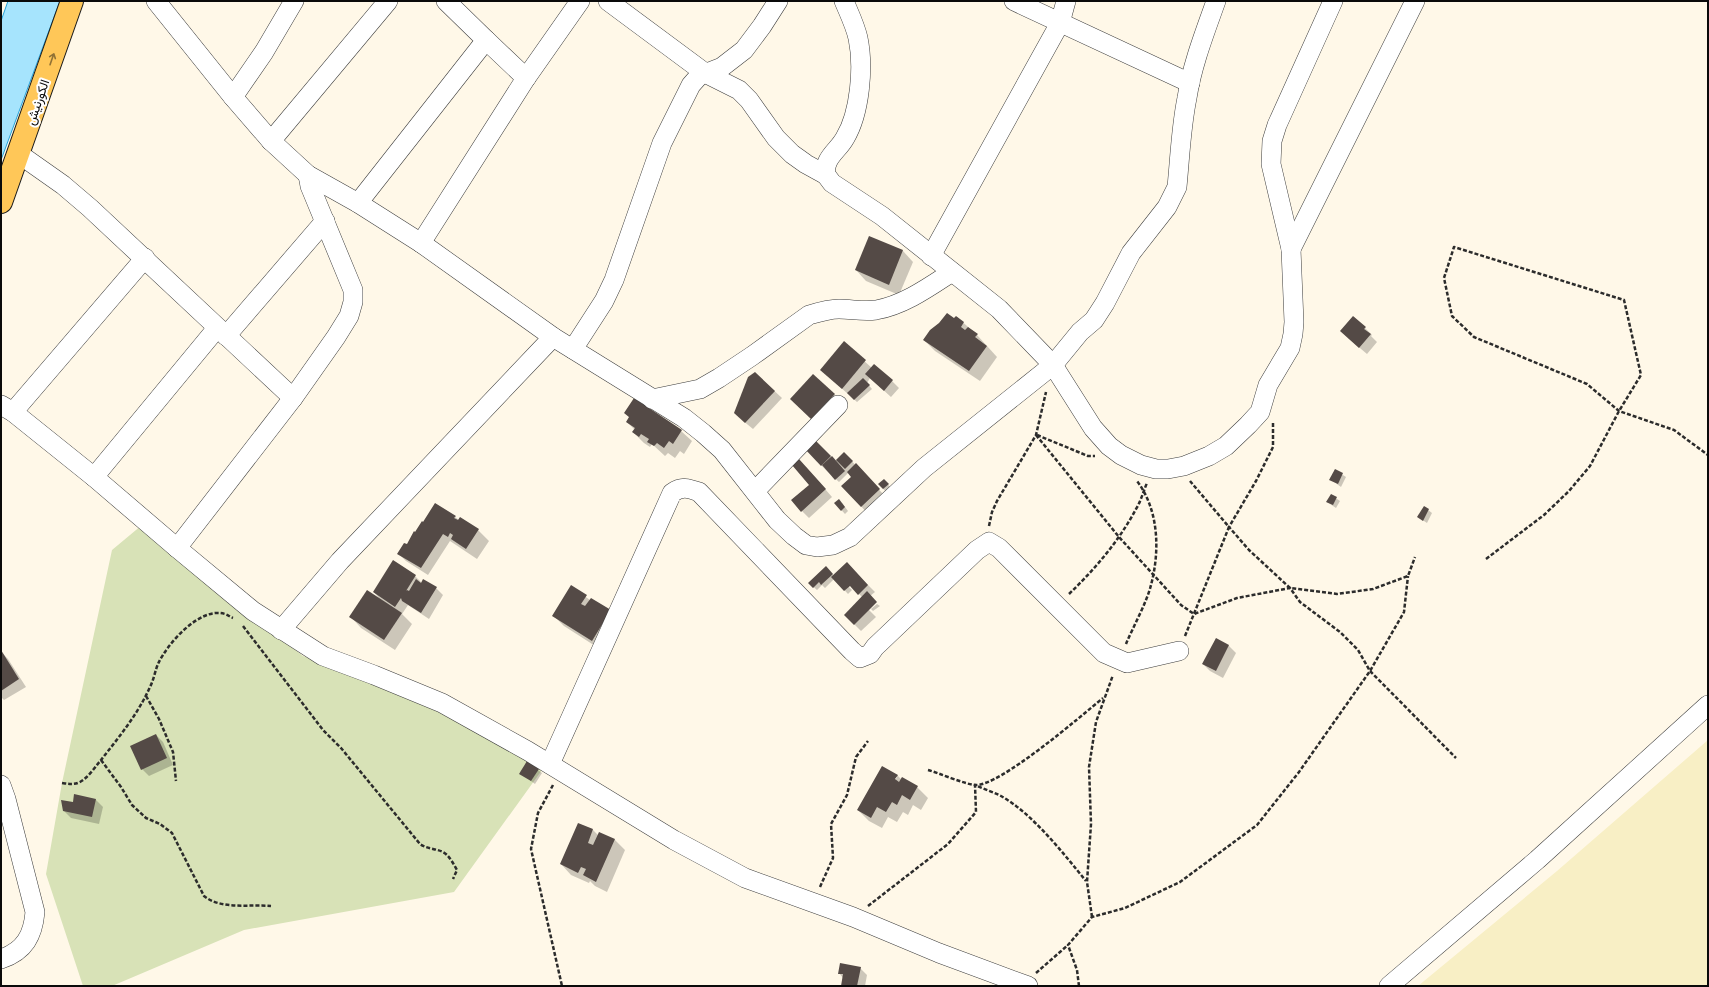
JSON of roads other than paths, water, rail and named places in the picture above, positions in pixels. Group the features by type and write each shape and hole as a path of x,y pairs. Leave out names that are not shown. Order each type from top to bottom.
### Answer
{"main road":[{"name":"الكورنيش","path":"1,202 72,1"}],"street":[{"path":"156,1 233,97 271,141 308,176 358,203 422,243 553,337 684,418 722,450 777,520 806,545 817,547 833,545 850,537 924,468 1053,365 1080,332 1094,320 1106,304 1131,252 1167,207 1177,187 1182,130 1187,97 1216,1"},
{"path":"233,97 264,52 294,1"},
{"path":"271,141 388,1"},
{"path":"446,1 466,8 486,40 526,78"},
{"path":"422,243 526,78 580,1"},
{"path":"608,1 704,73 738,90 749,100 776,138 792,154 826,175 832,182 882,216 999,308 1053,365 1093,428 1109,446 1141,466 1156,469 1178,467 1198,461 1226,446 1260,412 1268,385 1290,348 1293,334 1291,249 1271,164 1272,141 1277,125 1334,1"},
{"path":"573,349 601,306 614,280 662,143 691,85 704,73 722,67 744,50 778,1"},
{"path":"826,175 826,163 845,139 851,126 858,94 861,56 853,21 844,1"},
{"path":"1014,1 1190,83"},
{"path":"931,256 1060,23 1066,1"},
{"path":"1291,249 1411,2"},
{"path":"358,203 486,40"},
{"path":"19,154 63,185 145,258 293,398"},
{"path":"177,548 293,398 340,332 349,316 353,302 353,290 310,186 308,176"},
{"path":"94,477 222,332 325,221"},
{"path":"145,258 7,408 94,477 253,611 323,656 381,677 442,703 555,768 674,840 745,878 814,902 939,953 1026,985"},
{"path":"652,399 700,388 719,378 809,315 820,311 838,309 861,311 887,308 916,295 952,272"},
{"path":"281,630 340,561 553,337"},
{"path":"755,491 838,405"},
{"path":"555,768 672,493 678,488 687,487 699,492 860,658 870,654 875,647 977,550 989,542 999,548 1104,653 1127,663 1179,651"},
{"path":"1389,986 1537,860 1708,705"},
{"path":"1,785 35,912 34,924 29,938 20,948 1,959"}],"water":[{"path":"8,1 60,1 1,160 1,21"}]}
